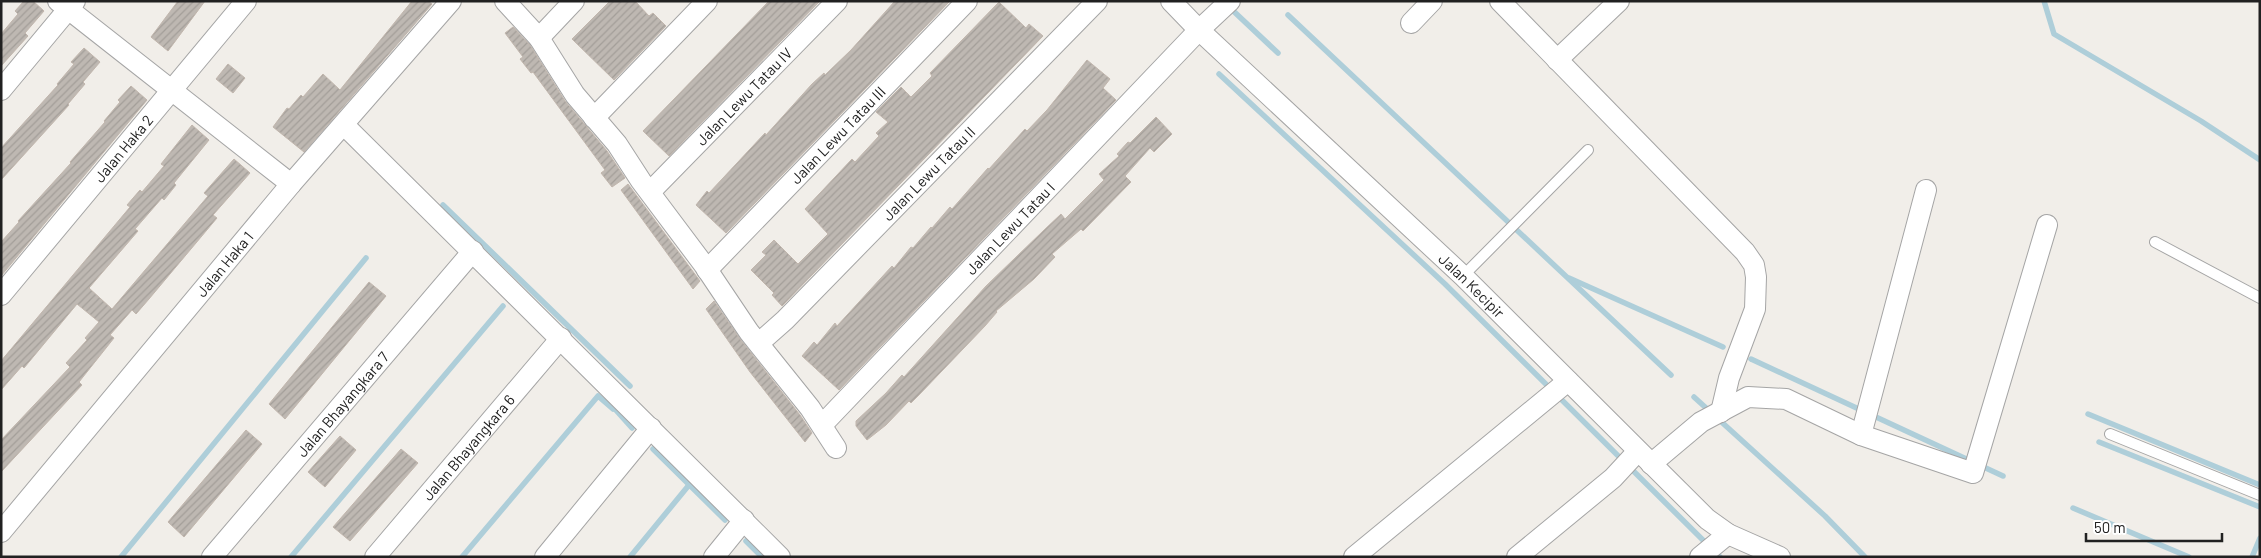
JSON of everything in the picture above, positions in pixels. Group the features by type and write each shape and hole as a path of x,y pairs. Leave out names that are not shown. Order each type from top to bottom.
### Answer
{"street":[{"name":"Jalan Haka 2","path":"1,295 246,1"},
{"name":"Jalan Haka 1","path":"1,532 291,184 451,1"},
{"path":"505,1 539,38 575,94 617,144 707,270 724,297 822,425 836,448"},
{"path":"539,38 574,1"},
{"path":"594,118 707,1"},
{"name":"Jalan Lewu Tatau IV","path":"650,192 837,1"},
{"name":"Jalan Lewu Tatau III","path":"707,270 967,1"},
{"name":"Jalan Lewu Tatau II","path":"759,343 785,320 1097,1"},
{"name":"Jalan Kecipir","path":"1171,1 1199,30 1462,276 1564,384 1639,459 1707,519 1723,538 1759,553 1780,557"},
{"path":"1411,23 1432,1"},
{"path":"1500,1 1745,252 1754,265 1756,277 1755,309 1729,378 1720,412"},
{"path":"1557,60 1619,1"},
{"path":"1,90 67,4 172,92 291,184"},
{"name":"Jalan Lewu Tatau I","path":"822,425 1199,30 1226,5"},
{"path":"344,125 562,338 780,557"},
{"path":"1861,435 1926,190"},
{"path":"1517,557 1639,459 1701,422 1748,397 1786,399 1861,435 1973,473 2047,225"},
{"name":"Jalan Bhayangkara 7","path":"212,557 473,252"},
{"name":"Jalan Bhayangkara 6","path":"375,557 562,338"},
{"path":"1354,557 1545,402 1564,384"},
{"path":"545,557 651,428"},
{"path":"714,557 744,520"},
{"path":"1701,556 1723,538"}],"lane":[{"path":"1462,276 1588,150"},
{"path":"2155,242 2260,298"},
{"path":"2110,434 2260,495"}],"building":[{"path":"24,1 33,1 44,11 25,33 28,36 1,66 1,34 18,14 15,11"},
{"path":"178,1 205,1 168,51 151,37"},
{"path":"412,1 428,1 432,4 304,152 273,127 287,108 289,109 301,95 303,97 323,74 340,90"},
{"path":"610,1 635,1 649,16 653,13 666,26 614,80 572,39"},
{"path":"769,1 820,1 669,156 643,131"},
{"path":"895,1 950,1 726,233 696,205 707,191 709,193 765,133 766,135 812,84 824,73 825,75 851,50"},
{"path":"999,2 1026,28 1029,24 1043,36 782,306 772,295 774,293 751,270 766,255 762,252 774,240 798,264 828,234 805,209 852,159 855,162 879,136 876,133 888,122 876,112 901,87 911,97 932,76 930,73"},
{"path":"513,27 530,45 565,101 607,151 625,178 612,187 601,173 605,170 533,72 531,73 520,59 523,57 505,33"},
{"path":"84,48 100,62 83,82 85,84 69,105 1,180 1,148 58,85 74,64 71,62"},
{"path":"1087,60 1110,79 1103,88 1116,100 839,390 802,356 814,342 817,345 835,323 837,326 892,266 894,268 911,247 913,248 950,207 952,209 1025,129 1027,131 1047,110"},
{"path":"228,64 245,78 233,93 216,79"},
{"path":"131,86 147,100 1,276 1,242 71,163 120,102 118,100"},
{"path":"1156,117 1172,134 1154,152 1150,148 1125,176 1131,182 1083,231 1081,229 1052,254 1055,257 1034,279 996,311 985,326 911,403 909,401 886,425 867,440 856,426 856,421 902,375 904,377 986,286 1061,214 1065,219 1104,180 1099,174 1119,156 1117,154 1128,142 1130,143"},
{"path":"192,125 209,140 174,183 176,185 164,200 162,198 135,229 138,231 89,288 112,309 208,196 204,193 234,159 250,173 213,215 217,218 149,299 136,314 132,310 110,335 114,338 79,382 82,385 1,472 1,440 70,367 66,363 87,340 85,338 99,322 77,304 24,368 22,366 1,390 1,361 130,207 127,205 140,190 142,192 164,166 161,164"},
{"path":"628,184 700,281 693,289 621,190"},
{"path":"369,282 386,296 285,419 269,404"},
{"path":"714,301 740,339 812,433 805,442 750,372 706,309"},
{"path":"246,430 262,444 184,537 168,522"},
{"path":"340,436 356,450 325,487 308,472"},
{"path":"401,449 418,463 350,541 333,527"}],"waterway":[{"path":"2044,1 2054,34 2201,121 2260,160"},
{"path":"1228,6 1278,53"},
{"path":"1288,15 1671,375"},
{"path":"1219,74 1445,284 1720,557"},
{"path":"443,205 630,386"},
{"path":"121,557 366,258"},
{"path":"1569,278 1723,347"},
{"path":"291,557 503,306"},
{"path":"1751,359 2003,476"},
{"path":"462,557 598,396 613,409"},
{"path":"1694,397 1825,516 1865,557"},
{"path":"614,408 632,428"},
{"path":"2088,414 2260,485"},
{"path":"2099,442 2260,507"},
{"path":"653,449 725,520"},
{"path":"630,557 689,485"},
{"path":"2073,508 2189,557"},
{"path":"2252,557 2260,538"},
{"path":"746,541 762,557"}]}
